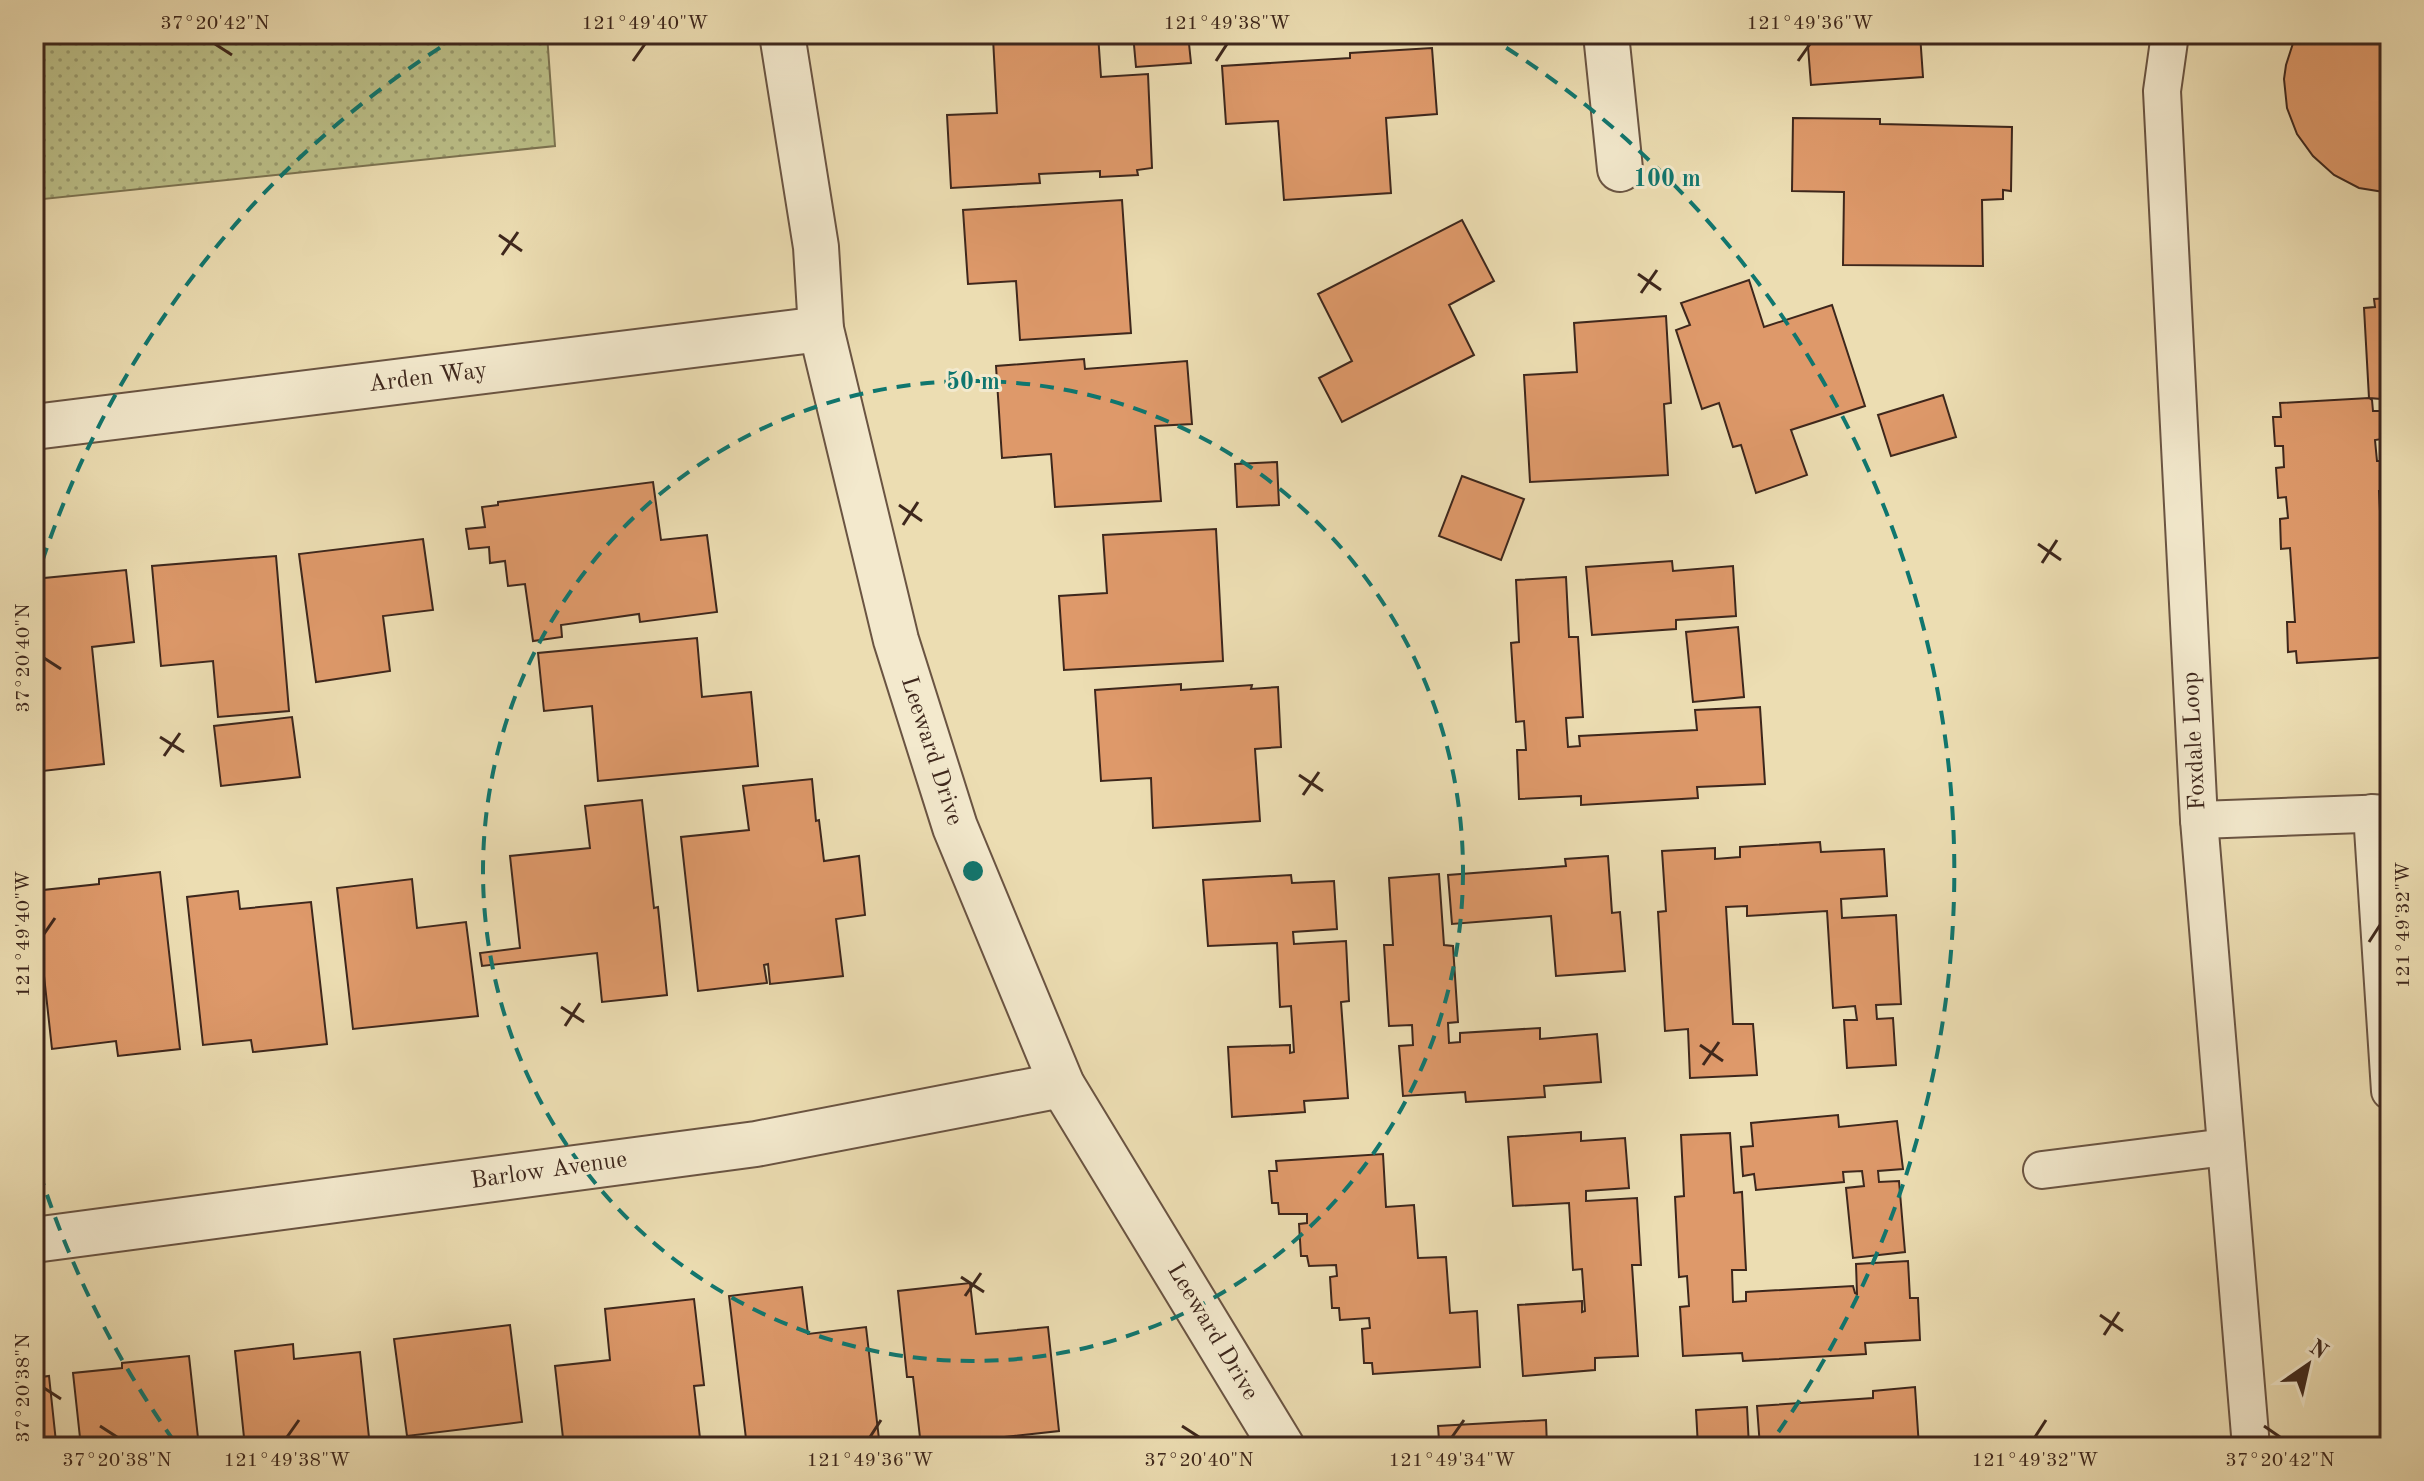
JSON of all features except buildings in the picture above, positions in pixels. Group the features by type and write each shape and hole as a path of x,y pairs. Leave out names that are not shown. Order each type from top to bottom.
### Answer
{"street":[{"name":"Leeward Drive","path":"782,34 816,247 821,329 896,640 955,827 1062,1085 1282,1447"},
{"path":"1606,34 1620,169"},
{"name":"Arden Way","path":"34,427 821,329"},
{"name":"Barlow Avenue","path":"34,1240 756,1144 1062,1085"}],"lane":[{"name":"Foxdale Loop","path":"2170,34 2162,91 2199,820 2251,1447"},
{"path":"2199,820 2381,813 2390,1091"},
{"path":"2042,1170 2226,1147"}],"green space":[{"path":"34,34 547,34 555,146 34,200"}]}
